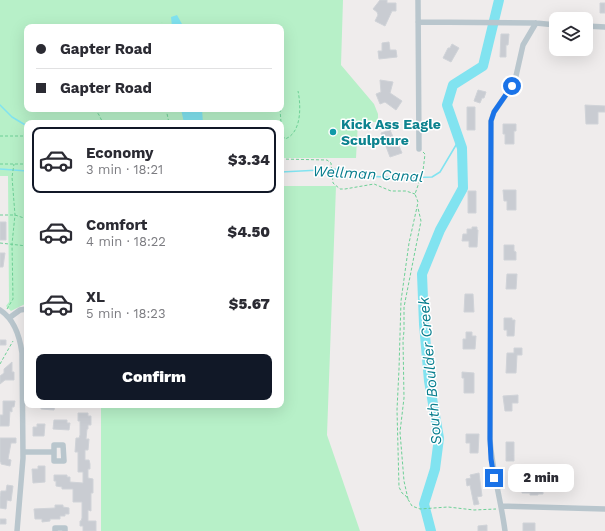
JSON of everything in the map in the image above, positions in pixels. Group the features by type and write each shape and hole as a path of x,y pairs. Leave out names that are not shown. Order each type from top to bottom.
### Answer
{"street":[{"path":"418,0 419,149"},
{"path":"418,22 549,24"},
{"path":"505,531 502,508 491,459 490,439 491,121 494,112 512,86 516,76 523,45 536,23"},
{"path":"593,26 605,27"},
{"path":"9,318 20,310 24,309"},
{"path":"2,311 9,318 18,335 22,353 24,452 17,531"},
{"path":"24,452 53,452"},
{"path":"502,508 605,509"},
{"path":"56,531 56,528 65,528 65,531"}],"path":[{"path":"284,138 285,139 289,138 299,118 300,101 298,91"},
{"path":"0,136 24,136"},
{"path":"408,500 404,481 400,432 404,398 404,307 421,221 415,194 423,171 425,154 419,149"},
{"path":"284,159 327,160 331,164 333,182 340,189 345,190 374,184 391,191 406,191 415,194"},
{"path":"0,164 24,164"},
{"path":"2,311 11,304 13,299 12,244 15,215 12,177 14,164"},
{"path":"418,207 409,243 401,301 397,410 399,487 412,506 420,509 448,508 474,510 502,508"},
{"path":"0,215 15,215 24,218"},
{"path":"0,243 24,246"},
{"path":"0,364 18,335"}],"green space":[{"path":"0,0 343,0 341,65 374,104 378,114 378,122 358,122 356,158 284,158 284,120 24,120 24,304 11,311 6,306 9,302 8,176 0,176"},
{"path":"284,186 336,186 327,435 360,531 101,531 101,408 284,408"}],"water":[{"path":"177,15 182,24 172,24 171,17"},
{"path":"182,112 202,112 203,120 183,120"}],"building":[{"path":"380,0 387,0 387,3 396,3 396,11 392,11 385,26 375,21 378,15 373,9"},
{"path":"600,3 605,3 605,13 600,13"},
{"path":"501,34 509,34 508,45 506,45 506,57 500,57"},
{"path":"389,42 390,50 396,50 397,57 379,59 378,51 382,51 382,43"},
{"path":"452,44 459,48 451,62 443,58 448,48 450,48"},
{"path":"380,80 393,82 390,93 402,101 396,110 385,102 380,104 376,94 381,92"},
{"path":"478,90 486,92 480,103 474,101"},
{"path":"585,105 605,106 605,112 598,112 598,124 586,124"},
{"path":"467,107 475,107 475,130 467,130"},
{"path":"503,124 516,124 516,131 514,131 514,144 505,144"},
{"path":"390,130 402,153 390,157 381,133"},
{"path":"503,190 516,190 516,210 507,210 507,201 504,201"},
{"path":"468,191 476,191 476,213 468,213"},
{"path":"0,222 6,222 6,240 0,240"},
{"path":"472,227 477,227 478,230 477,247 469,247 469,241 462,241 463,234 467,234 467,229 472,229"},
{"path":"504,245 514,245 516,260 504,260"},
{"path":"0,253 5,253 3,267 0,267"},
{"path":"507,274 517,274 516,289 506,289"},
{"path":"465,294 473,294 474,312 464,312"},
{"path":"504,318 512,318 512,320 515,320 514,336 507,336 507,330 504,330"},
{"path":"466,332 472,332 472,336 476,336 475,349 463,349 463,339 466,339"},
{"path":"0,340 6,340 6,345 0,345"},
{"path":"514,348 522,348 522,355 517,355 516,373 506,373 507,353 514,353"},
{"path":"12,362 14,380 5,380 0,384 0,376 4,373 4,369"},
{"path":"462,372 474,373 474,393 464,393 464,378 462,378"},
{"path":"518,395 518,403 512,403 512,411 505,411 503,396"},
{"path":"3,401 15,401 14,407 12,407 12,412 10,411 9,426 0,426 0,415 3,415"},
{"path":"41,408 54,408 54,410"},
{"path":"78,413 88,413 88,416 91,416 91,425 88,425 87,429 86,439 89,439 88,450 85,450 85,460 89,460 90,464 90,469 88,469 88,478 93,479 91,511 88,510 88,521 96,521 96,531 83,531 83,526 80,526 80,521 82,518 82,502 73,502 73,489 62,489 62,487 56,486 56,481 54,481 54,475 67,475 67,477 70,477 70,482 83,483 83,472 78,472 78,452 75,452 76,438 79,438 80,435 80,421 78,421"},
{"path":"54,420 67,420 67,423 70,423 69,430 53,429"},
{"path":"37,424 45,424 44,436 33,436 33,427 37,427"},
{"path":"466,434 479,434 478,453 470,453 470,443 466,443"},
{"path":"0,438 16,438 16,443 11,443 8,459 11,460 10,466 1,464 0,462"},
{"path":"506,442 514,442 514,461 506,461"},
{"path":"38,466 45,466 45,482 33,483 32,469 38,469"},
{"path":"479,473 482,496 477,497 479,504 474,505 470,485 467,486 466,479 471,478 470,475"},
{"path":"551,483 551,489 543,489 543,494 530,495 530,493 522,493 522,486 527,486 527,484"},
{"path":"7,485 13,486 11,501 7,500 6,509 0,508 1,491 6,491"},
{"path":"55,505 63,505 63,507 69,508 69,514 60,516 60,519 50,519 50,521 42,522 42,519 35,519 34,509 55,508"},
{"path":"0,519 6,519 6,524 0,524"},
{"path":"523,523 535,523 535,531 523,531"},
{"path":"487,525 487,531 478,531 478,526"}],"waterway":[{"name":"South Boulder Creek","path":"431,531 424,504 435,469 439,438 429,381 424,324 422,274 440,230 463,188 462,148 447,105 453,85 483,66 499,0"},
{"path":"0,105 12,117 24,124"},
{"name":"Wellman Canal","path":"284,172 340,169 367,176 400,178 432,177 440,172 459,140"},
{"name":"Wellman Canal","path":"0,169 24,171"}],"place":[{"name":"Kick Ass Eagle Sculpture","path":"333,132"}],"route":[{"path":"494,478 490,439 491,121 494,112 512,86"}]}
